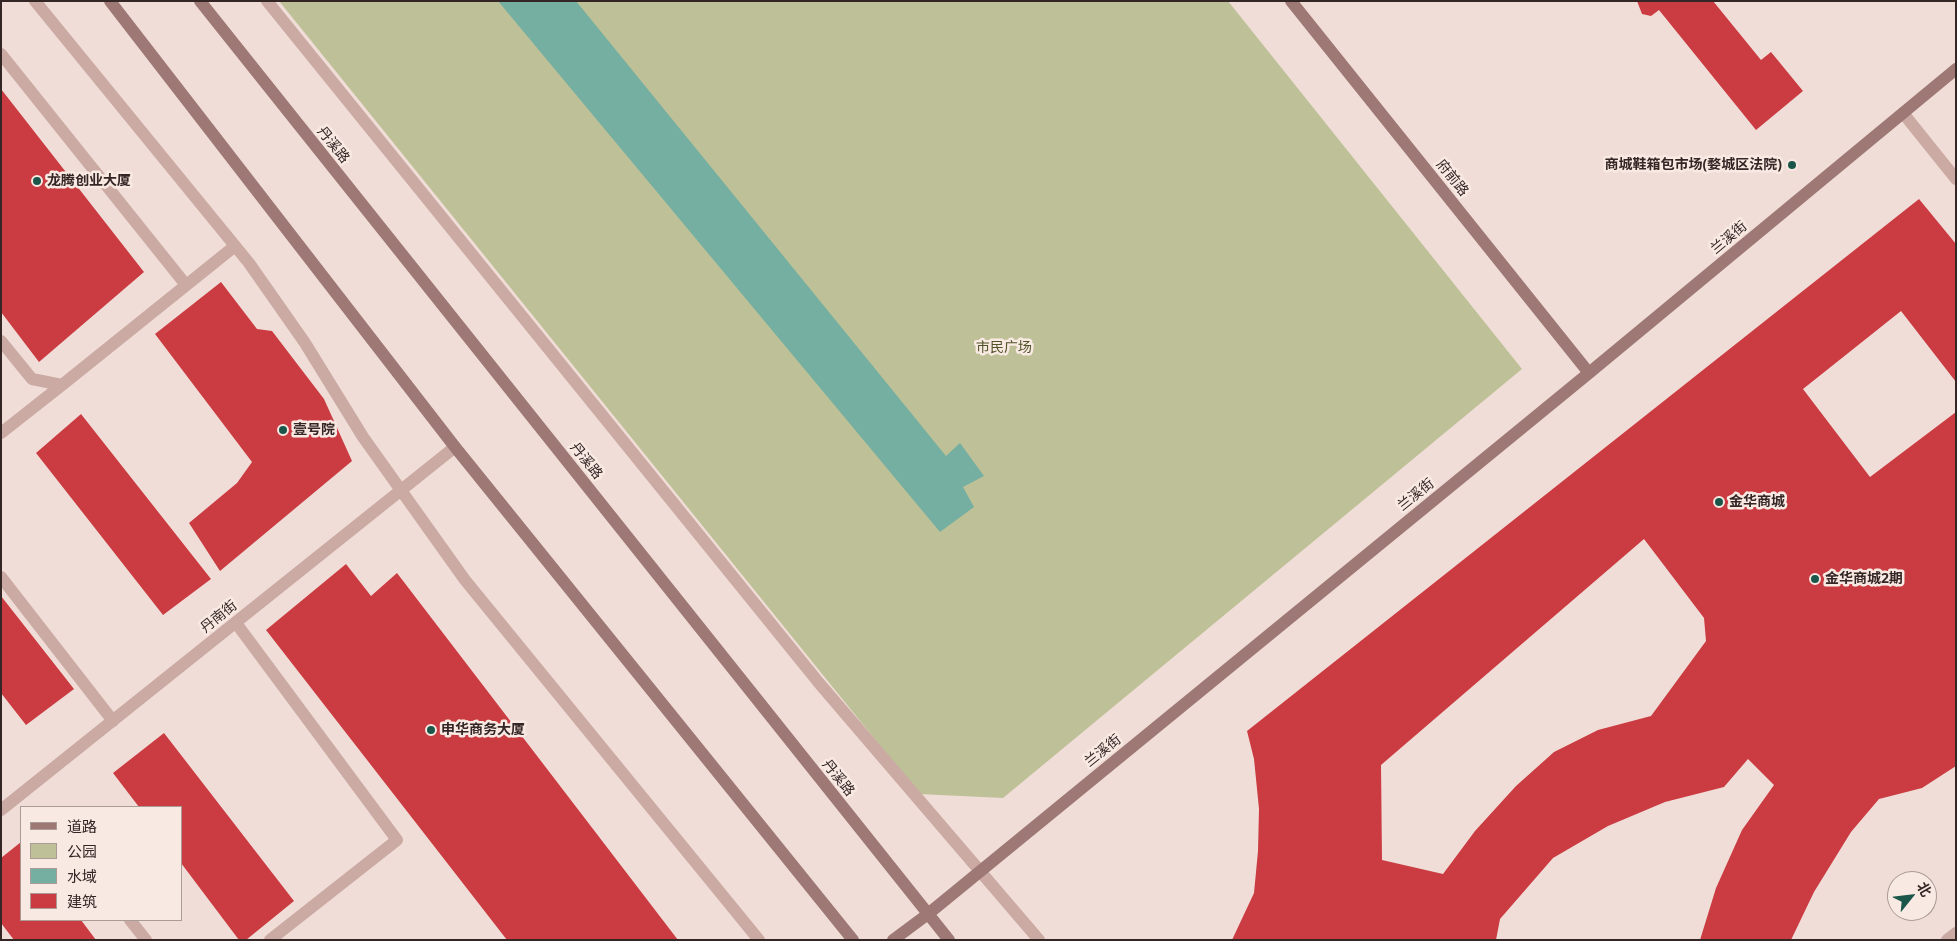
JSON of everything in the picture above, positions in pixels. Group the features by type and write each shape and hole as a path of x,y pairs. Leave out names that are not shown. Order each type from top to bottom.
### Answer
{"main road":[{"path":"110,1 455,447 853,940"},
{"name":"丹溪路","path":"200,1 949,940"},
{"name":"府前路","path":"1291,1 1589,373"},
{"name":"兰溪街","path":"893,940 928,914 1589,373 1956,69"}],"street":[{"path":"35,1 235,246 305,343 363,437 465,580 759,940"},
{"path":"267,1 818,683 1039,940"},
{"path":"1,54 186,285"},
{"path":"1903,113 1956,179"},
{"path":"1,433 235,246"},
{"path":"1,341 32,379 62,385"},
{"name":"丹南街","path":"1,810 455,447"},
{"path":"1,577 112,721"},
{"path":"236,623 397,840 270,940"},
{"path":"131,921 146,940"},
{"path":"1947,940 1956,933"}],"green space":[{"name":"市民广场","path":"279,1 1228,1 1522,369 1003,798 919,794"}],"water":[{"path":"498,1 576,1 946,456 960,443 984,476 963,487 974,507 940,532"}],"building":[{"path":"1637,1 1713,1 1761,60 1771,52 1803,91 1756,130 1659,10 1651,16 1642,14"},
{"name":"龙腾创业大厦","path":"1,89 144,272 39,362 1,312"},
{"name":"金华商城2期","path":"1919,199 1956,244 1956,382 1901,311 1803,389 1870,477 1956,412 1956,766 1922,788 1879,799 1851,832 1814,892 1791,940 1700,940 1716,888 1742,830 1774,785 1748,759 1724,787 1665,802 1608,826 1553,858 1500,919 1496,940 1232,940 1254,893 1258,851 1259,809 1254,759 1247,731","holes":["1644,539 1704,618 1706,641 1651,716 1598,730 1554,752 1516,786 1475,831 1443,874 1382,860 1381,765"]},
{"name":"壹号院","path":"221,282 257,329 272,331 324,399 352,461 220,571 189,523 237,483 252,462 155,334"},
{"path":"81,414 211,579 163,615 36,453"},
{"name":"申华商务大厦","path":"346,564 371,596 397,573 678,940 507,940 266,630"},
{"path":"1,596 74,689 26,725 1,693"},
{"path":"164,733 294,901 246,940 239,940 182,864 182,806 138,806 113,773"},
{"path":"20,843 20,921 82,921 96,940 14,940 1,923 1,858"}],"place":[{"name":"商城鞋箱包市场(婺城区法院)","path":"1792,165"},
{"name":"龙腾创业大厦","path":"37,181"},
{"name":"壹号院","path":"283,430"},
{"name":"金华商城","path":"1719,502"},
{"name":"金华商城2期","path":"1815,579"},
{"name":"申华商务大厦","path":"431,730"}]}
